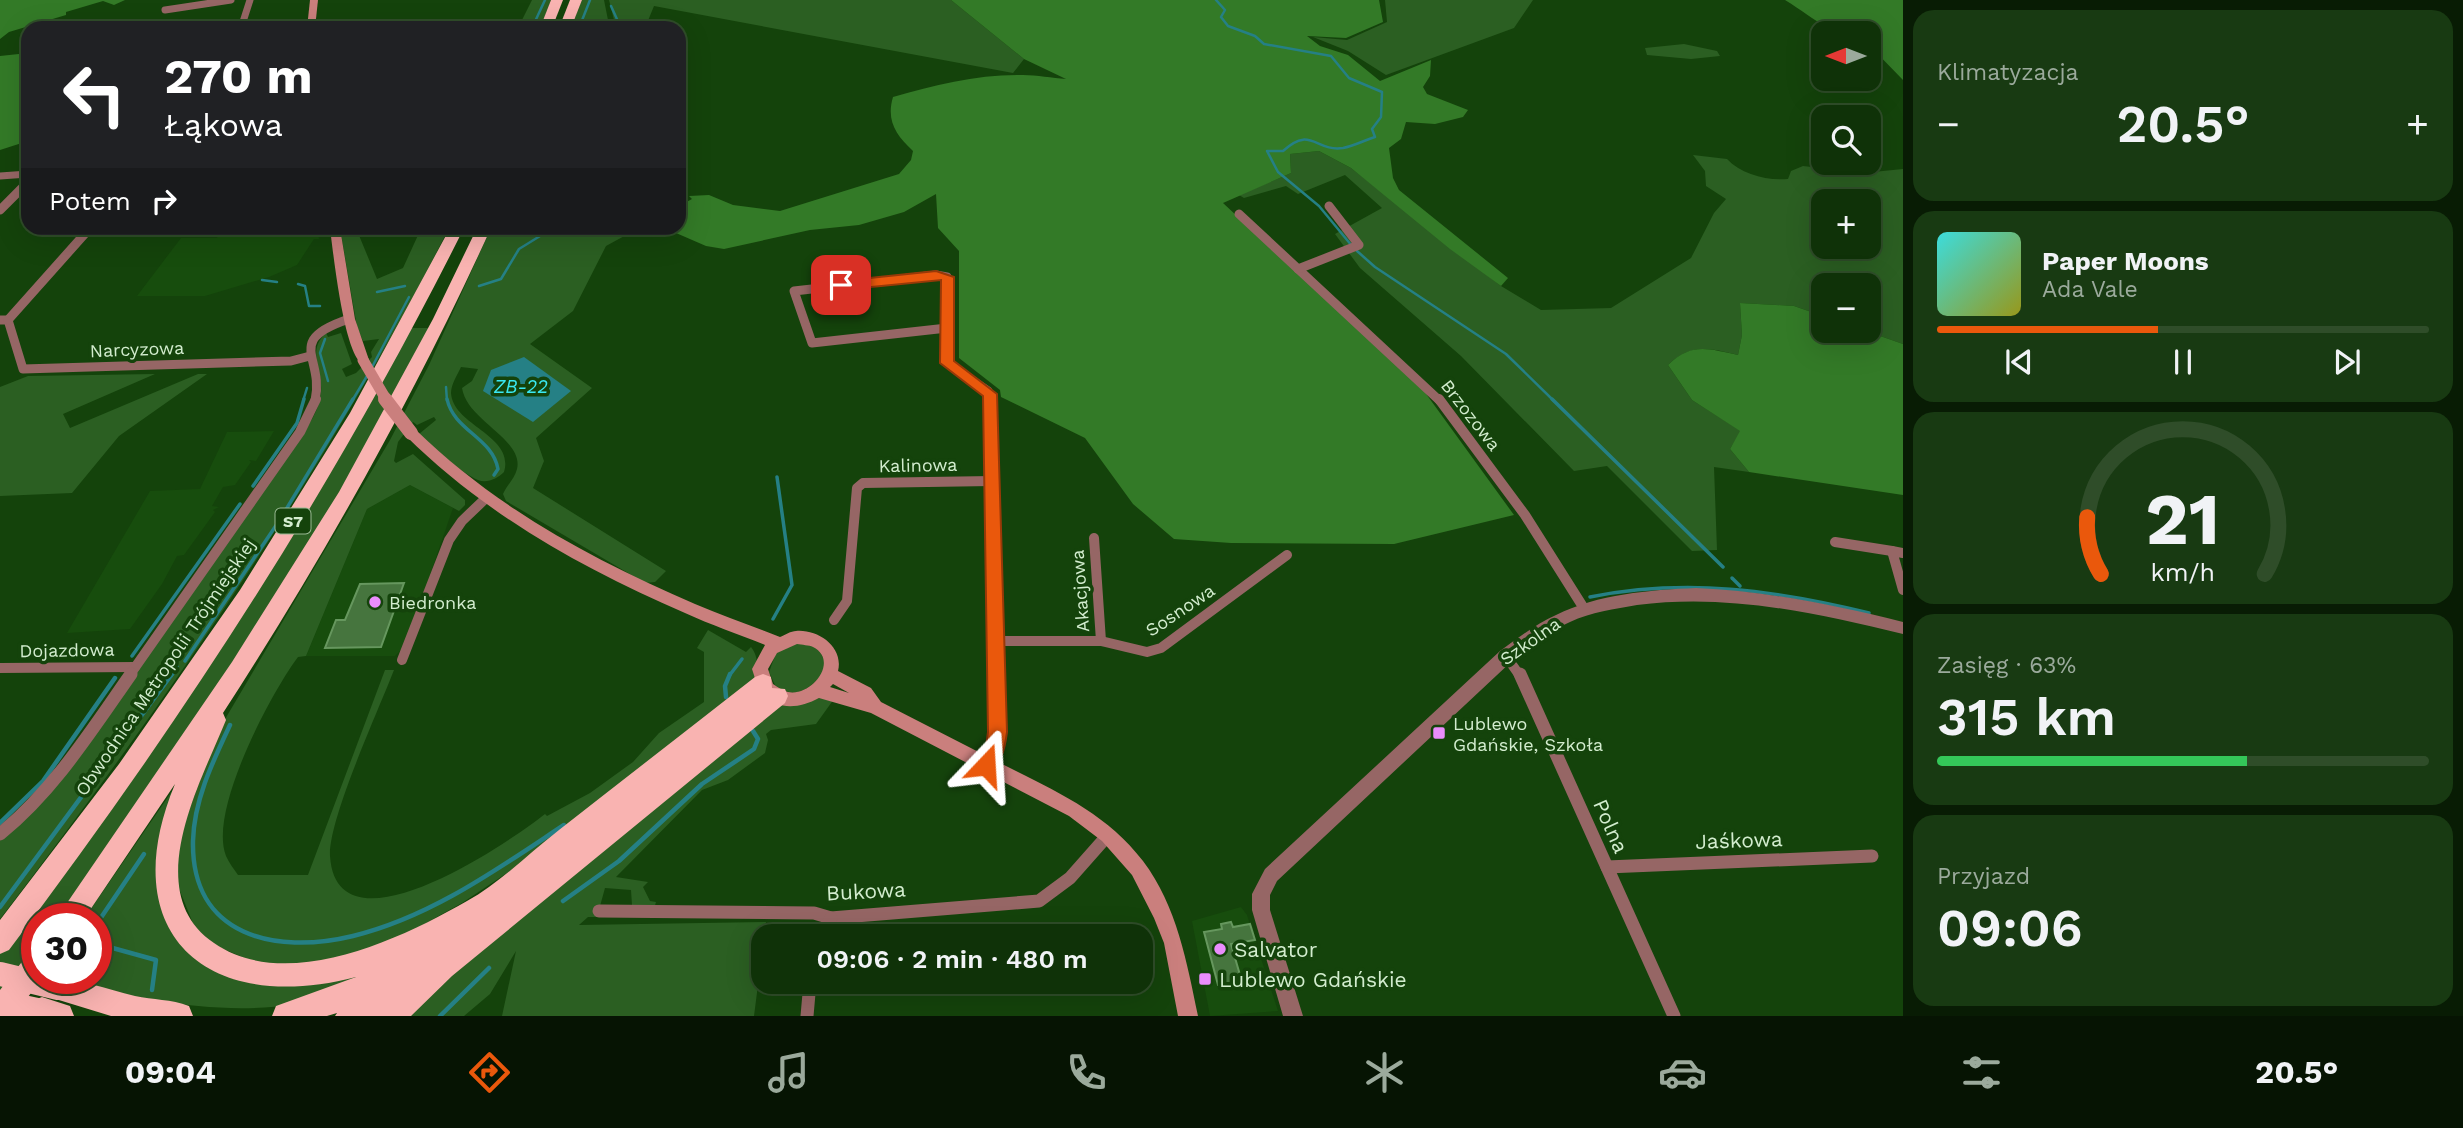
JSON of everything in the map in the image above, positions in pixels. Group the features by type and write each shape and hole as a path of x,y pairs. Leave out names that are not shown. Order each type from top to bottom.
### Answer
{"highway":[{"path":"549,21 557,0"},
{"path":"568,21 576,0"},
{"name":"Obwodnica Metropolii Trójmiejskiej","path":"0,942 158,725 264,567 382,372 453,235"},
{"name":"S7","path":"80,903 232,681 358,475 436,328 481,235"},
{"path":"232,681 180,799 166,865 173,916 195,948 242,973 282,976 328,973 391,950 477,910"},
{"path":"286,1016 347,996 415,959 770,690"},
{"path":"391,1016 443,967 770,690"},
{"path":"349,1016 443,967"},
{"path":"0,974 138,1010 179,1016"},
{"path":"0,1012 21,984"},
{"path":"0,1002 51,1014"}],"main road":[{"path":"312,21 314,0"},
{"path":"336,235 349,320 363,360 383,397 411,433 486,498 651,592 740,630 771,649"},
{"path":"796,637 815,640 828,651 831,658 831,675 818,691 793,700 770,690 760,669 771,649 796,637"},
{"path":"831,675 865,693 875,707"},
{"path":"818,691 875,707 1076,810 1108,835 1138,869 1162,913 1173,943 1188,1016"}],"street":[{"path":"165,10 232,0"},
{"path":"243,21 250,0"},
{"path":"0,176 21,174"},
{"path":"0,210 21,189"},
{"path":"1298,269 1359,245 1329,206"},
{"name":"Brzozowa","path":"1239,214 1438,398 1525,515 1566,586 1584,610"},
{"path":"4,320 83,235"},
{"path":"947,328 811,343 794,291 936,275 947,277 947,328 947,363 988,391 991,397 998,732 995,749 986,765"},
{"name":"Narcyzowa","path":"4,320 23,369 280,362 310,356"},
{"path":"0,834 27,812 61,774 312,411 317,386 310,356 313,339 322,330 349,320"},
{"name":"Kalinowa","path":"834,620 847,601 857,488 863,483 992,481"},
{"path":"402,660 449,540 462,521 486,498"},
{"name":"Akacjowa","path":"1094,538 1101,641"},
{"path":"1835,542 1898,552 1903,590"},
{"name":"Sosnowa","path":"995,641 1101,641 1139,652 1161,648 1287,555"},
{"name":"Szkolna","path":"1293,1016 1261,910 1261,894 1271,875 1506,656 1543,629 1584,610 1658,595 1711,593 1785,601 1903,628"},
{"name":"Polna","path":"1506,656 1517,668 1674,1016"},
{"name":"Dojazdowa","path":"0,668 135,667"},
{"name":"Bukowa","path":"599,911 814,914 831,918 1039,901 1070,878 1108,835"},
{"name":"Jaśkowa","path":"1607,867 1872,856"},
{"path":"828,924 831,918"},
{"path":"807,1016 809,994"}],"shaded area":[{"path":"0,0 125,0 114,5 103,1 46,21 21,21 21,28 9,32 0,39"},
{"path":"532,0 551,0 543,21 522,21"},
{"path":"582,0 604,0 608,21 574,21"},
{"path":"609,0 951,0 1024,59 1013,73 654,6 648,21 614,21"},
{"path":"951,0 1379,0 1383,22 1346,38 1307,36 1320,46 1348,55 1380,81 1431,60 1430,76 1423,87 1427,94 1468,110 1463,117 1435,124 1406,122 1401,139 1389,148 1393,178 1399,190 1508,278 1501,286 1450,249 1351,168 1319,151 1290,154 1291,173 1223,203 1424,391 1514,515 1394,544 1231,543 1174,539 1133,504 1085,438 1001,397 1000,390 959,358 959,251 938,228 936,194 904,212 859,225 810,230 724,249 706,246 681,235 686,235 686,202 692,199 689,196 709,195 733,205 780,211 899,174 911,160 913,151 894,127 891,113 893,97 990,76 1028,75 1066,79 1024,59"},
{"path":"1385,0 1533,0 1514,28 1386,75 1348,51 1313,37 1347,40 1387,22"},
{"path":"1785,0 1903,0 1903,80 1881,57 1881,21 1815,20"},
{"path":"1684,44 1717,51 1720,56 1691,59 1647,55 1645,48"},
{"path":"21,54 21,143 0,150 0,56"},
{"path":"1319,151 1351,168 1501,286 1541,310 1611,308 1691,258 1714,213 1726,199 1706,186 1705,171 1693,155 1727,159 1747,172 1772,179 1788,179 1791,171 1803,166 1811,167 1811,175 1881,175 1881,171 1903,169 1903,344 1881,336 1881,273 1811,273 1811,312 1794,306 1740,303 1742,335 1738,355 1693,350 1668,365 1692,400 1741,431 1730,449 1749,472 1714,467 1717,550 1692,551 1607,466 1574,471 1461,356 1360,268 1335,234 1382,208 1345,175 1298,194 1286,186 1244,198 1239,195 1291,173 1290,154"},
{"path":"218,235 318,235 319,239 314,239 297,265 269,277 205,296 137,296 181,238 217,238"},
{"path":"341,235 359,235 377,279 403,268 418,235 445,235 350,409 241,584 123,753 0,919 0,839 16,827 309,424 320,396 321,384 316,354 320,340 326,333 328,337 341,333 352,364 342,369 346,377 356,373 372,357 371,352 379,339 363,341 357,327"},
{"path":"488,235 626,235 606,246 573,311 530,344 592,388 536,438 544,461 533,488 666,571 655,582 645,583 506,501 503,494 516,472 517,458 512,448 466,400 462,388 472,381 478,369 461,367 451,390 454,404 501,449 505,459 504,472 492,480 481,481 456,466 419,434 436,420 434,417 417,425 413,422 398,442 394,461 396,463 413,454 465,500 465,505 459,511 410,485 367,509 306,656 298,657 286,674 245,753 234,783 226,811 223,836 226,856 238,875 308,875 385,670 394,670 345,792 330,856 340,885 362,898 392,896 464,867 545,814 547,816 590,793 633,762 659,733 704,702 704,652 697,648 708,630 746,652 751,647 756,658 756,679 519,865 462,903 399,938 364,952 308,965 259,964 214,945 194,926 178,886 178,841 218,731 390,440 429,365"},
{"path":"1740,303 1794,306 1811,312 1811,343 1881,343 1881,336 1903,344 1903,495 1749,472 1730,449 1740,431 1692,400 1668,365 1693,350 1709,349 1738,355 1742,335"},
{"path":"411,328 431,328 393,401 289,581 72,903 38,903"},
{"path":"155,374 63,414 70,428 198,374 207,374 119,436 72,493 0,496 0,387 28,376"},
{"path":"274,431 256,461 249,460 251,462 235,485 223,487 212,506 219,507 213,510 215,512 184,555 177,556 162,584 130,629 67,633 150,491 200,489 227,432"},
{"path":"410,485 453,508 406,645 395,656 306,656 367,509"},
{"path":"796,643 817,650 823,658 826,670 809,687 790,692 775,685 769,672 776,653"},
{"path":"820,698 834,699 816,724 771,730 766,734 768,740 765,753 728,780 702,790 616,877 648,882 643,887 650,901 656,902 654,909 632,905 631,890 605,888 597,917 588,917 579,925 766,922 751,924 751,994 757,994 754,1016 502,1016 516,951 490,994 464,1016 399,1016 775,706"},
{"path":"179,781 161,865 215,968 404,958 295,1004 240,1008 154,1000 112,992 112,903 95,903"},
{"path":"1241,907 1247,915 1278,1011 1210,1016 1192,921"},
{"path":"21,926 21,974 0,1002 0,954"}],"water":[{"name":"ZB-22","path":"524,357 571,391 533,422 483,391 491,370"}],"building":[{"name":"Biedronka","path":"404,583 381,647 325,648 336,620 345,620 360,584"},
{"name":"Salvator","path":"1231,922 1233,927 1250,924 1255,940 1231,944 1242,982 1218,985 1204,932 1222,929 1221,924"}],"waterway":[{"path":"535,21 545,0"},
{"path":"582,21 590,0"},
{"path":"1216,0 1225,10 1221,17 1228,26 1255,36 1264,44 1331,56 1349,78 1382,92 1381,117 1372,129 1375,137 1343,148 1326,147 1313,141 1300,140 1283,151 1267,151 1278,172 1319,206 1352,246"},
{"path":"611,6 618,21"},
{"path":"479,286 501,279 519,249 542,235"},
{"path":"1357,251 1375,267 1506,354 1554,401"},
{"path":"262,280 277,282"},
{"path":"298,284 305,286 309,306 320,306"},
{"path":"377,292 405,286"},
{"path":"371,369 409,297"},
{"path":"325,339 320,353 328,381"},
{"path":"352,401 367,376"},
{"path":"446,387 447,401"},
{"path":"303,401 307,388"},
{"path":"253,486 297,423 304,399"},
{"path":"185,661 279,521 353,399"},
{"path":"447,399 457,419 481,441 494,458 498,469 494,475"},
{"path":"1552,399 1723,567"},
{"path":"773,619 792,585 777,477"},
{"path":"132,656 240,504"},
{"path":"1732,578 1740,586"},
{"path":"1590,597 1661,588 1730,589 1799,598 1869,613"},
{"path":"729,676 742,659"},
{"path":"171,676 177,667"},
{"path":"0,907 172,674"},
{"path":"726,697 725,686 729,676"},
{"path":"0,823 43,781 115,678"},
{"path":"230,725 206,781 197,811 193,841 196,873 206,899 222,918 243,931 268,939 295,943 324,941 382,928 463,890 564,825"},
{"path":"563,901 619,861 702,784 754,749 758,739 753,731"},
{"path":"111,903 144,854"},
{"path":"112,948 156,960 152,990"},
{"path":"440,1016 489,968"}],"place":[{"name":"Biedronka","path":"375,602"},
{"name":"Lublewo Gdańskie, Szkoła","path":"1439,733"},
{"name":"Salvator","path":"1220,949"},
{"name":"Lublewo Gdańskie","path":"1205,979"}],"route":[{"path":"841,285 936,275 947,277 947,363 988,391 991,397 998,732 995,749 986,765"}]}
